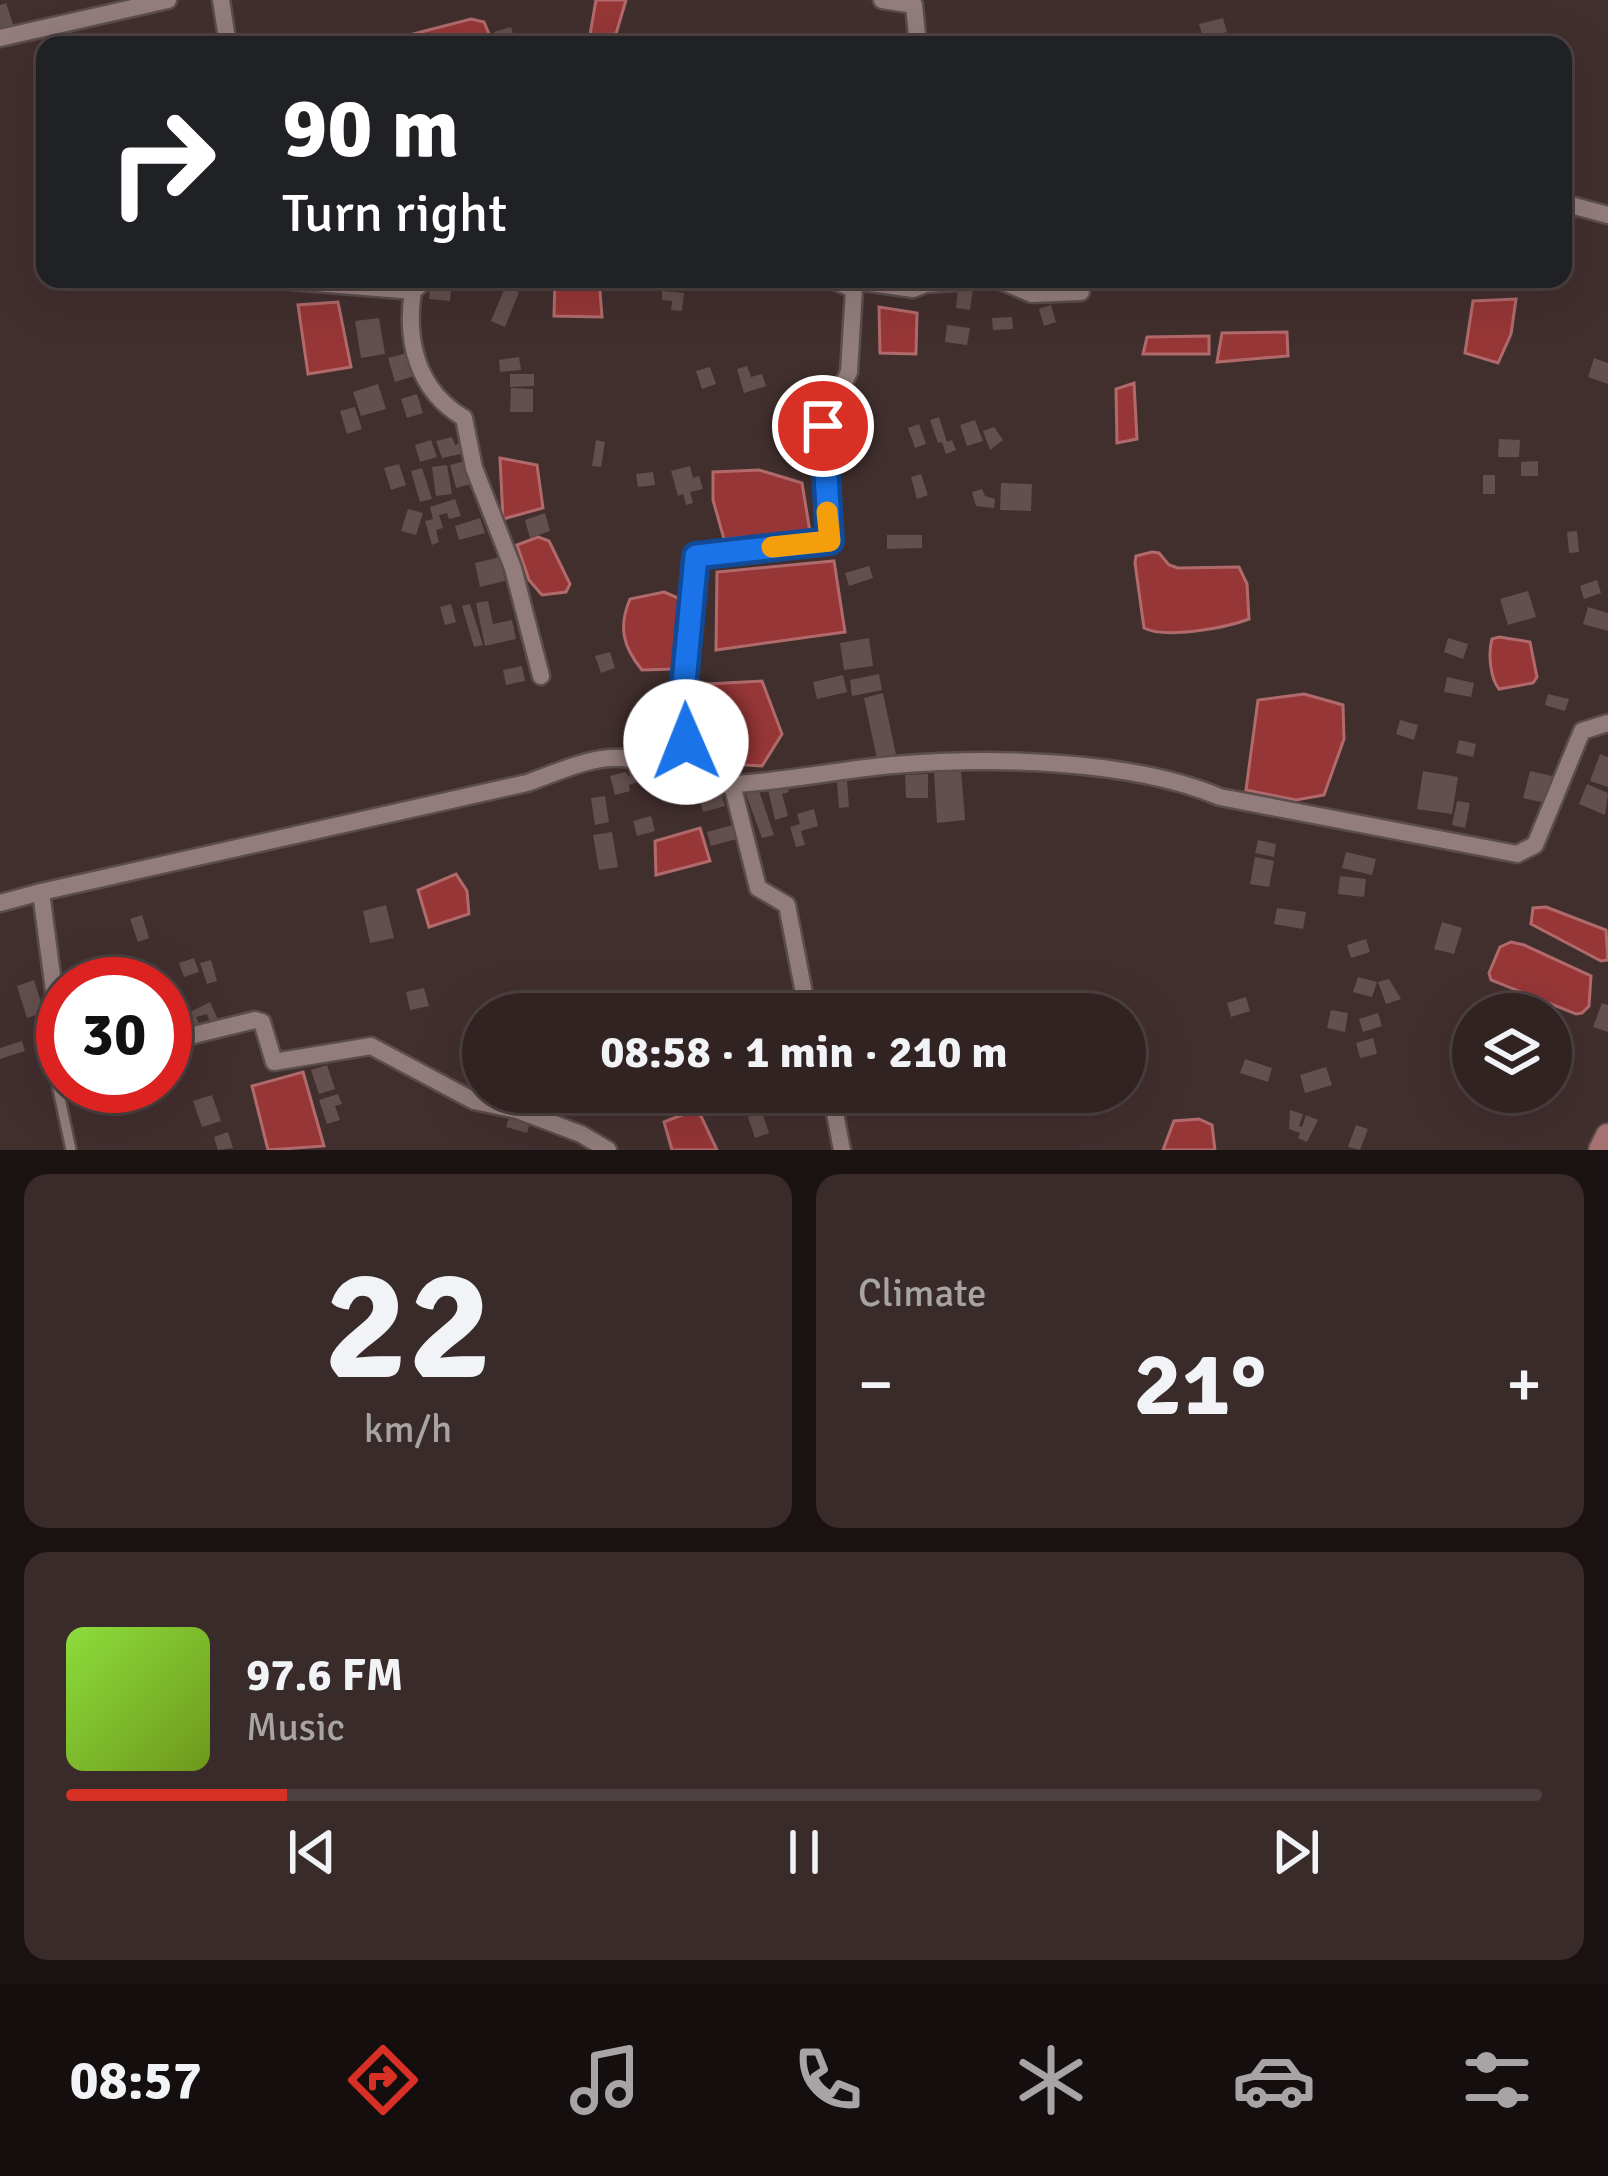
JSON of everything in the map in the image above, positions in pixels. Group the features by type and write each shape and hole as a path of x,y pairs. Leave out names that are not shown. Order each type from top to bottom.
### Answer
{"main road":[{"path":"1601,1150 1608,1136"}],"street":[{"path":"0,38 168,0"},
{"path":"221,0 227,36"},
{"path":"882,0 914,5 917,36"},
{"path":"1572,205 1608,214"},
{"path":"419,288 410,341 414,356 443,406 464,418 473,468 513,568 541,676"},
{"path":"688,780 682,704 696,556 830,541 823,426 848,372 856,288"},
{"path":"1019,288 1032,293 1081,292 1081,288"},
{"path":"0,902 526,783 599,759 626,758 714,786 896,764 1023,763 1120,771 1192,786 1220,797 1517,854 1535,845 1582,730 1608,723"},
{"path":"731,784 758,888 787,905 804,993"},
{"path":"41,892 49,957"},
{"path":"192,1035 262,1022 274,1062 370,1046 473,1101 517,1110 608,1150"},
{"path":"835,1113 842,1150"}],"lane":[{"path":"63,1113 71,1150"}],"shaded area":[{"path":"596,0 626,0 616,34 590,35"},
{"path":"471,19 484,22 489,34 488,36 409,35"},
{"path":"555,288 600,288 602,317 554,316"},
{"path":"1516,299 1511,334 1498,363 1465,353 1473,301"},
{"path":"338,302 351,367 308,374 298,305"},
{"path":"879,307 917,313 916,354 880,353"},
{"path":"1287,332 1288,356 1217,362 1222,333"},
{"path":"1209,336 1209,354 1143,354 1147,337"},
{"path":"1134,383 1137,439 1117,443 1116,389"},
{"path":"500,458 537,465 543,508 503,519"},
{"path":"759,470 802,483 810,532 724,539 713,500 713,472"},
{"path":"538,537 549,541 570,584 566,592 542,595 529,580 517,545"},
{"path":"1152,552 1178,568 1239,567 1247,584 1249,619 1180,632 1144,628 1135,563 1136,556"},
{"path":"834,561 845,632 716,650 717,572"},
{"path":"664,592 685,601 685,661 675,669 642,670 624,636 626,609 630,599"},
{"path":"1492,639 1530,642 1537,677 1533,683 1499,689 1490,658"},
{"path":"762,681 782,734 762,766 716,763 708,684"},
{"path":"1304,694 1343,705 1344,739 1324,795 1296,800 1246,790 1258,700"},
{"path":"700,828 710,861 656,875 655,841"},
{"path":"456,874 467,891 469,914 429,927 418,890"},
{"path":"1546,907 1606,930 1608,960 1601,961 1531,924 1533,908"},
{"path":"1511,942 1524,945 1591,976 1589,1006 1576,1014 1572,1012 1572,993 1524,993 1491,980 1489,973 1500,947"},
{"path":"303,1072 324,1146 268,1150 252,1086"},
{"path":"696,1113 717,1150 672,1150 664,1122"},
{"path":"1199,1119 1212,1125 1215,1150 1163,1150 1174,1121"}],"building":[{"path":"6,3 14,27 0,31 0,5"},
{"path":"1223,18 1227,32 1202,36 1199,24"},
{"path":"511,27 514,36 495,36 494,32"},
{"path":"430,288 451,288 450,301 429,299"},
{"path":"505,288 519,292 505,327 491,321"},
{"path":"958,288 973,288 970,310 956,308"},
{"path":"662,291 684,293 682,311 671,310 672,301 662,300"},
{"path":"1051,305 1056,322 1044,326 1039,309"},
{"path":"1012,317 1013,329 993,330 992,318"},
{"path":"379,318 385,354 361,358 355,321"},
{"path":"947,325 970,328 967,345 945,342"},
{"path":"407,353 414,376 395,382 388,358"},
{"path":"519,357 521,370 500,372 499,360"},
{"path":"1594,358 1608,363 1608,384 1588,377"},
{"path":"747,366 751,377 762,374 766,386 744,393 737,369"},
{"path":"710,367 716,384 702,389 696,371"},
{"path":"510,374 534,374 534,386 510,387"},
{"path":"378,384 386,409 361,416 353,392"},
{"path":"511,388 533,389 533,412 510,412"},
{"path":"417,394 423,413 407,418 401,399"},
{"path":"355,407 362,429 347,434 340,411"},
{"path":"939,417 947,442 952,440 956,450 946,454 930,420"},
{"path":"975,420 983,441 967,446 960,425"},
{"path":"919,424 926,444 915,448 908,428"},
{"path":"994,427 1003,440 990,450 983,431"},
{"path":"452,437 455,445 466,440 470,452 442,458 436,441"},
{"path":"1499,439 1520,440 1519,457 1498,457"},
{"path":"431,440 437,457 420,462 415,445"},
{"path":"596,440 605,442 601,467 592,466"},
{"path":"469,460 475,483 456,488 450,465"},
{"path":"1538,461 1538,476 1521,476 1521,462"},
{"path":"399,464 406,485 391,490 384,468"},
{"path":"447,465 452,494 436,496 432,467"},
{"path":"690,466 703,489 690,492 693,503 686,505 683,494 678,496 671,471"},
{"path":"422,468 432,499 420,502 411,471"},
{"path":"653,472 655,485 638,487 636,474"},
{"path":"921,474 928,495 917,499 911,477"},
{"path":"1483,475 1495,475 1495,494 1483,494"},
{"path":"1001,483 1032,484 1031,511 1000,510"},
{"path":"982,489 985,496 995,499 994,508 976,506 972,492"},
{"path":"455,499 461,516 439,515 443,528 436,530 439,542 432,545 425,521 433,519 430,507"},
{"path":"408,509 423,513 416,535 401,531"},
{"path":"545,513 550,531 530,538 525,520"},
{"path":"480,518 485,533 459,540 455,526"},
{"path":"1577,531 1579,552 1569,553 1567,532"},
{"path":"887,535 922,535 922,548 887,549"},
{"path":"500,557 505,581 480,587 475,563"},
{"path":"869,566 873,578 849,586 845,573"},
{"path":"1597,580 1601,593 1584,599 1580,586"},
{"path":"1528,591 1536,617 1508,625 1500,599"},
{"path":"488,601 493,624 512,620 516,639 485,646 476,603"},
{"path":"451,604 456,622 445,625 440,607"},
{"path":"470,604 483,645 474,647 462,606"},
{"path":"1588,607 1608,613 1608,631 1583,624"},
{"path":"869,638 873,666 844,670 840,643"},
{"path":"1448,638 1468,644 1463,659 1444,652"},
{"path":"610,652 615,668 601,673 595,656"},
{"path":"522,666 525,681 506,685 503,670"},
{"path":"879,674 882,690 852,696 850,680"},
{"path":"843,675 847,692 817,699 813,682"},
{"path":"1447,677 1474,683 1471,697 1444,692"},
{"path":"883,693 896,755 877,759 864,698"},
{"path":"1548,694 1569,699 1565,711 1545,705"},
{"path":"1400,720 1418,725 1414,740 1396,734"},
{"path":"1459,740 1476,744 1473,757 1456,753"},
{"path":"1600,754 1608,757 1608,787 1590,781"},
{"path":"634,768 638,782 629,785 630,791 615,795 610,776 625,772 630,777 628,770"},
{"path":"961,770 965,820 937,823 934,772"},
{"path":"1423,771 1458,777 1452,814 1417,809"},
{"path":"1530,771 1552,776 1545,803 1523,798"},
{"path":"928,774 928,798 906,798 905,775"},
{"path":"786,779 789,792 782,794 788,816 775,820 767,785"},
{"path":"847,781 849,807 839,808 837,782"},
{"path":"756,782 774,835 762,838 743,786"},
{"path":"1587,784 1608,793 1605,815 1579,804"},
{"path":"720,787 725,806 703,812 698,793"},
{"path":"605,796 609,822 595,825 591,798"},
{"path":"1457,801 1470,803 1465,828 1452,825"},
{"path":"814,809 818,826 801,831 805,845 796,847 790,827 800,824 797,814"},
{"path":"651,816 655,831 637,836 633,821"},
{"path":"736,824 740,838 711,846 707,832"},
{"path":"612,832 618,867 599,870 593,835"},
{"path":"1258,840 1276,844 1274,857 1255,853"},
{"path":"1346,852 1376,859 1372,875 1342,868"},
{"path":"1255,857 1274,861 1269,887 1250,884"},
{"path":"1340,876 1366,879 1364,897 1338,894"},
{"path":"386,905 394,938 370,943 363,911"},
{"path":"1277,908 1306,912 1303,929 1274,924"},
{"path":"142,915 149,938 138,942 130,919"},
{"path":"1442,922 1462,928 1454,954 1434,949"},
{"path":"1366,939 1370,952 1351,958 1347,945"},
{"path":"211,960 217,981 207,984 200,963"},
{"path":"1358,977 1377,982 1372,997 1353,992"},
{"path":"1389,979 1401,999 1386,1004 1378,982"},
{"path":"34,980 36,1015 27,1018 17,986"},
{"path":"424,988 429,1006 410,1010 406,992"},
{"path":"1246,997 1250,1011 1231,1017 1227,1003"},
{"path":"210,1002 219,1022 211,1025 207,1014 196,1017 199,1024 192,1024 192,1011"},
{"path":"1602,1003 1608,1005 1608,1032 1593,1027"},
{"path":"1331,1010 1348,1013 1345,1032 1327,1028"},
{"path":"1378,1013 1382,1026 1363,1032 1359,1019"},
{"path":"1373,1038 1377,1054 1360,1058 1356,1043"},
{"path":"22,1041 25,1051 0,1059 0,1048"},
{"path":"1245,1059 1272,1068 1268,1082 1240,1073"},
{"path":"327,1065 335,1089 319,1094 311,1070"},
{"path":"1326,1067 1332,1085 1305,1093 1300,1075"},
{"path":"338,1094 342,1104 335,1106 340,1120 327,1124 319,1100"},
{"path":"212,1095 221,1121 202,1127 193,1101"},
{"path":"1290,1110 1303,1114 1299,1126 1306,1115 1318,1120 1307,1142 1289,1129"},
{"path":"762,1113 769,1133 755,1138 748,1117"},
{"path":"509,1117 530,1123 527,1133 506,1127"},
{"path":"1356,1125 1368,1129 1360,1150 1348,1147"},
{"path":"228,1132 233,1148 218,1150 214,1137"}],"slow traffic":[{"path":"772,547 830,541 827,512"}],"route":[{"path":"686,742 682,704 696,556 830,541 823,426"}]}
